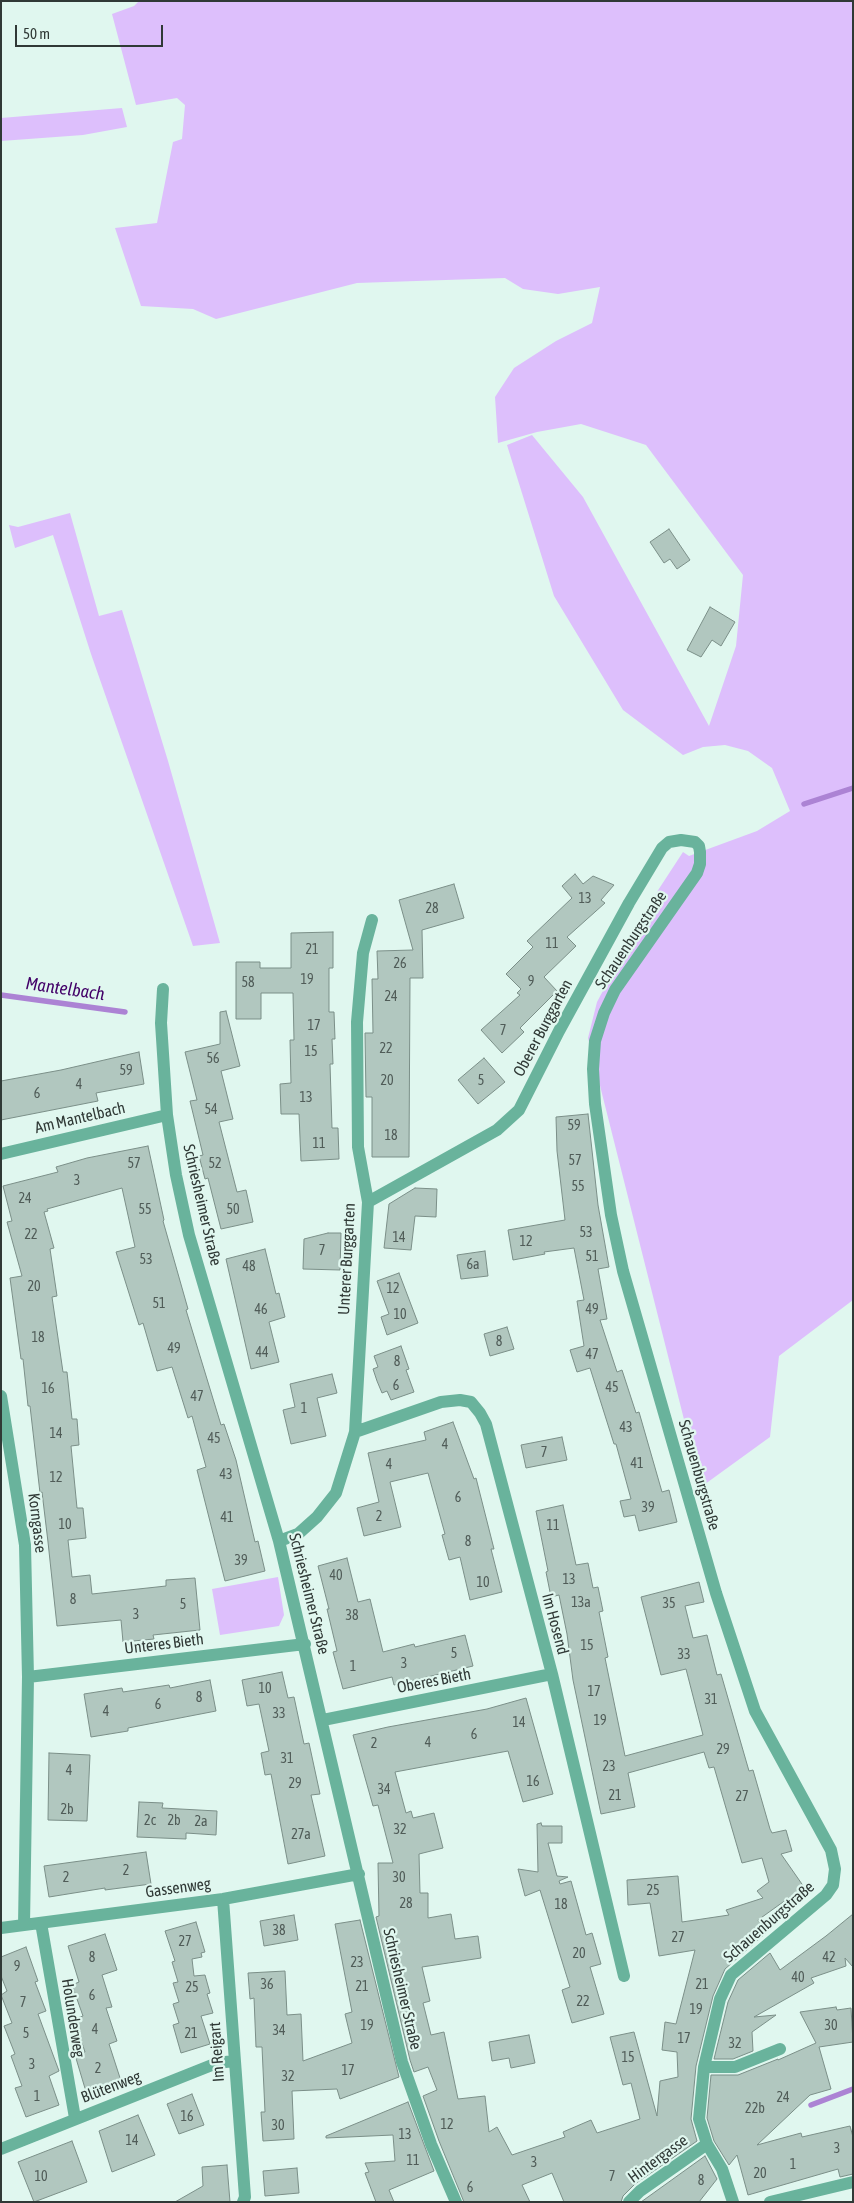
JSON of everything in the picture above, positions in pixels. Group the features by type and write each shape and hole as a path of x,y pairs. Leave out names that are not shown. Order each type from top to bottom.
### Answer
{"street":[{"name":"Oberer Burggarten","path":"368,1202 497,1130 520,1110 558,1031 629,903 662,848 669,842 688,839 699,846 700,852"},
{"name":"Schauenburgstraße","path":"700,852 700,864 697,873 616,990 604,1013 595,1041 593,1069 595,1104 622,1271 716,1593 755,1711 831,1850 836,1869 833,1885 826,1895 731,1975 720,1998 704,2067 699,2119 708,2144 722,2169 733,2202"},
{"name":"Unterer Burggarten","path":"280,1541 298,1534 317,1518 336,1493 355,1432 368,1202 358,1147 357,1022 363,953 372,920"},
{"name":"Schriesheimer Straße","path":"163,989 161,1023 167,1115 176,1176 189,1235 280,1541 402,2062 431,2144 456,2202"},
{"name":"Am Mantelbach","path":"1,1154 167,1115"},
{"name":"Korngasse","path":"1,1396 25,1545 28,1677 24,1925"},
{"name":"Im Hosend","path":"355,1432 441,1402 460,1400 471,1402 486,1424 552,1674 624,1976"},
{"name":"Unteres Bieth","path":"28,1677 305,1644"},
{"name":"Oberes Bieth","path":"323,1720 552,1674"},
{"name":"Gassenweg","path":"1,1928 223,1899 359,1874"},
{"name":"Im Reigart","path":"223,1899 245,2197 243,2202"},
{"name":"Holunderweg","path":"41,1923 75,2118"},
{"path":"704,2067 734,2067 780,2049"},
{"name":"Blütenweg","path":"1,2149 217,2063 234,2061"},
{"name":"Hintergasse","path":"629,2202 640,2191 708,2144"},
{"path":"770,2202 853,2182"}],"shaded area":[{"path":"139,1 853,1 853,1300 779,1356 770,1437 701,1487 588,1038 597,1002 651,901 683,852 689,856 757,831 790,811 772,768 748,751 725,745 703,747 683,755 623,710 554,596 507,445 532,435 583,497 709,726 736,646 743,575 646,445 581,424 537,432 498,443 495,397 514,368 556,341 592,323 600,287 558,294 523,289 505,278 357,283 216,319 193,309 141,306 115,228 157,223 173,142 182,139 185,105 177,98 136,105 112,14 134,6"},
{"path":"122,108 127,127 83,135 1,141 1,118"},
{"path":"70,513 99,616 122,610 220,943 193,946 91,654 53,535 15,548 9,525 18,527"},
{"path":"278,1577 284,1615 279,1626 220,1635 212,1589"}],"building":[{"path":"669,529 690,560 677,569 670,559 664,563 650,542"},
{"path":"710,607 735,622 721,646 712,640 701,657 687,650"},
{"path":"575,874 583,884 593,876 614,885 601,900 605,903 567,937 576,946 544,977 557,991 520,1028 524,1032 502,1053 481,1030 520,995 517,993 521,989 506,974 533,947 527,941 572,898 562,886"},
{"path":"454,884 464,918 422,930 423,978 410,978 409,1157 372,1157 372,1097 366,1097 365,1033 373,1033 372,979 378,979 377,951 413,950 399,900"},
{"path":"333,932 333,968 329,968 329,1012 334,1012 335,1039 332,1039 333,1064 330,1064 332,1128 338,1128 339,1159 301,1161 299,1114 281,1114 280,1084 291,1083 290,1040 294,1040 293,993 261,993 261,1019 236,1019 236,962 260,962 260,968 291,968 291,933"},
{"path":"226,1011 240,1066 221,1071 233,1119 219,1122 237,1192 246,1190 253,1222 221,1229 208,1178 205,1179 199,1156 203,1155 190,1101 197,1100 185,1052 220,1044 220,1012"},
{"path":"139,1052 144,1084 96,1093 98,1101 1,1120 1,1081 61,1070"},
{"path":"484,1058 505,1082 478,1104 458,1080"},
{"path":"588,1114 598,1205 609,1267 598,1269 607,1319 600,1320 617,1372 622,1370 636,1413 639,1412 662,1492 669,1490 677,1522 639,1531 635,1515 624,1517 620,1501 631,1499 616,1444 614,1444 590,1368 577,1372 570,1350 584,1346 577,1301 584,1300 574,1248 544,1252 545,1254 513,1260 508,1230 565,1220 557,1151 556,1117"},
{"path":"148,1146 163,1221 188,1309 186,1310 221,1425 224,1424 236,1460 255,1542 258,1541 265,1571 225,1581 197,1470 206,1467 192,1416 188,1418 172,1367 157,1371 143,1323 139,1325 116,1252 135,1247 122,1188 47,1209 48,1211 44,1212 54,1248 50,1249 57,1296 52,1297 63,1372 67,1372 72,1419 77,1419 79,1445 71,1446 77,1508 83,1508 86,1538 68,1540 72,1577 90,1575 92,1594 166,1586 166,1580 195,1578 200,1630 153,1635 154,1639 123,1642 121,1620 57,1626 42,1492 40,1493 30,1406 28,1406 23,1359 21,1359 10,1278 22,1276 7,1222 12,1221 3,1186 58,1172 56,1167 87,1158"},
{"path":"415,1188 437,1189 436,1217 415,1216 411,1250 384,1248 389,1204"},
{"path":"328,1233 341,1233 340,1270 303,1269 304,1239"},
{"path":"265,1249 276,1294 279,1293 285,1317 269,1322 279,1362 251,1369 226,1259"},
{"path":"485,1251 488,1276 461,1279 457,1255"},
{"path":"399,1273 418,1323 387,1335 381,1317 389,1314 377,1281"},
{"path":"507,1327 514,1349 490,1356 484,1334"},
{"path":"401,1346 409,1369 406,1370 414,1392 391,1400 387,1391 382,1393 377,1381 373,1369 378,1367 374,1356"},
{"path":"332,1374 337,1393 317,1398 326,1436 291,1444 283,1410 295,1407 290,1384"},
{"path":"453,1422 474,1479 476,1478 494,1549 491,1549 502,1592 470,1600 460,1557 449,1560 442,1535 445,1534 428,1473 390,1482 401,1527 364,1536 357,1508 379,1502 368,1453 426,1440 424,1432"},
{"path":"562,1437 567,1460 526,1468 521,1445"},
{"path":"563,1505 576,1565 588,1563 593,1588 598,1587 603,1611 599,1612 608,1657 605,1658 625,1756 703,1735 686,1669 661,1675 641,1597 699,1582 704,1602 685,1606 693,1638 707,1635 717,1675 721,1674 749,1771 753,1770 770,1829 772,1833 786,1830 792,1851 781,1854 804,1887 758,1920 766,1933 725,1969 713,1996 696,2066 691,2119 697,2141 635,2184 623,2196 621,2202 564,2202 552,2173 522,2185 530,2202 464,2202 423,2096 437,2090 428,2067 414,2072 410,2060 376,1917 379,1916 378,1863 393,1863 378,1805 373,1806 353,1735 487,1709 526,1698 553,1794 523,1802 508,1751 395,1772 406,1813 411,1811 413,1818 434,1813 443,1848 419,1854 420,1893 428,1893 428,1918 451,1914 455,1939 478,1936 481,1958 422,1967 430,2001 423,2003 431,2035 444,2032 458,2099 485,2096 489,2132 497,2127 512,2155 565,2137 563,2132 591,2120 597,2133 640,2119 631,2083 623,2085 610,2037 634,2032 657,2116 660,2081 678,2077 677,2052 662,2050 665,2022 676,2024 695,1950 659,1956 650,1903 628,1905 627,1880 678,1876 682,1922 729,1915 726,1910 763,1898 757,1891 769,1882 762,1858 742,1863 714,1767 709,1768 704,1752 628,1773 635,1807 601,1814 573,1680 567,1634 559,1595 551,1597 546,1572 548,1571 536,1511"},
{"path":"347,1558 358,1602 370,1599 383,1652 414,1644 415,1647 465,1635 473,1666 394,1685 392,1677 343,1689 333,1652 337,1651 318,1566"},
{"path":"282,1672 288,1698 294,1697 304,1744 309,1743 320,1794 311,1795 325,1856 288,1864 271,1774 265,1775 261,1753 269,1751 259,1704 247,1706 242,1680"},
{"path":"210,1680 216,1711 128,1728 128,1731 91,1737 84,1694 122,1688 123,1692 169,1685 170,1688"},
{"path":"49,1753 90,1755 87,1821 48,1820"},
{"path":"139,1802 163,1803 162,1808 217,1811 216,1835 186,1833 186,1839 137,1837"},
{"path":"541,1823 542,1826 562,1826 562,1843 548,1843 557,1876 568,1877 559,1881 560,1884 571,1881 586,1935 592,1933 601,1964 590,1967 604,2014 572,2023 562,1990 570,1987 540,1890 525,1896 518,1869 538,1872 537,1824"},
{"path":"146,1852 151,1884 105,1890 105,1888 49,1897 44,1866"},
{"path":"853,1914 853,1967 845,1958 846,1966 811,1978 814,1983 754,2017 776,2015 752,2032 753,2051 733,2059 714,2059 728,2002 738,1980 770,1953 780,1970"},
{"path":"294,1915 298,1940 264,1946 260,1921"},
{"path":"360,1920 399,2077 340,2099 337,2089 292,2091 294,2139 263,2141 261,2112 265,2112 262,2047 256,2047 254,1998 250,1999 248,1973 285,1971 287,2015 301,2014 303,2061 352,2043 345,2014 352,2012 335,1924"},
{"path":"196,1922 205,1952 201,1953 202,1957 192,1959 194,1976 205,1975 210,1993 207,1994 213,2013 201,2016 210,2044 181,2053 173,2025 179,2023 173,2004 179,2002 173,1983 178,1982 172,1962 175,1961 165,1931"},
{"path":"105,1934 117,1970 102,1975 112,2007 106,2008 117,2041 109,2044 122,2084 87,2095 75,2055 85,2052 74,2019 83,2016 72,1985 79,1982 68,1946"},
{"path":"26,1947 38,1981 35,1982 46,2011 38,2014 59,2071 49,2076 59,2105 26,2117 15,2088 22,2086 11,2056 15,2054 4,2026 12,2023 1,1995 7,1991 1,1976 1,1957"},
{"path":"836,2007 837,2010 851,2008 853,2042 819,2047 831,2089 810,2095 757,2145 801,2133 802,2137 850,2126 853,2137 853,2174 840,2177 838,2169 748,2195 737,2155 729,2165 714,2141 707,2118 711,2075 738,2075 816,2043 800,2012"},
{"path":"529,2035 535,2063 511,2068 509,2058 492,2061 489,2042"},
{"path":"192,2094 204,2125 179,2134 167,2104"},
{"path":"408,2102 434,2171 389,2190 394,2202 376,2202 365,2173 369,2172 365,2163 395,2161 393,2135 326,2138 326,2136"},
{"path":"138,2115 155,2155 112,2172 99,2131"},
{"path":"72,2141 87,2182 34,2202 18,2162"},
{"path":"705,2156 717,2179 699,2202 641,2202"},
{"path":"227,2165 230,2202 175,2202 203,2186 202,2167"},
{"path":"297,2168 299,2193 265,2196 263,2171"}],"waterway":[{"name":"Mantelbach","path":"804,804 853,788"},
{"name":"Mantelbach","path":"1,995 125,1012"},
{"path":"811,2105 853,2089"}]}
